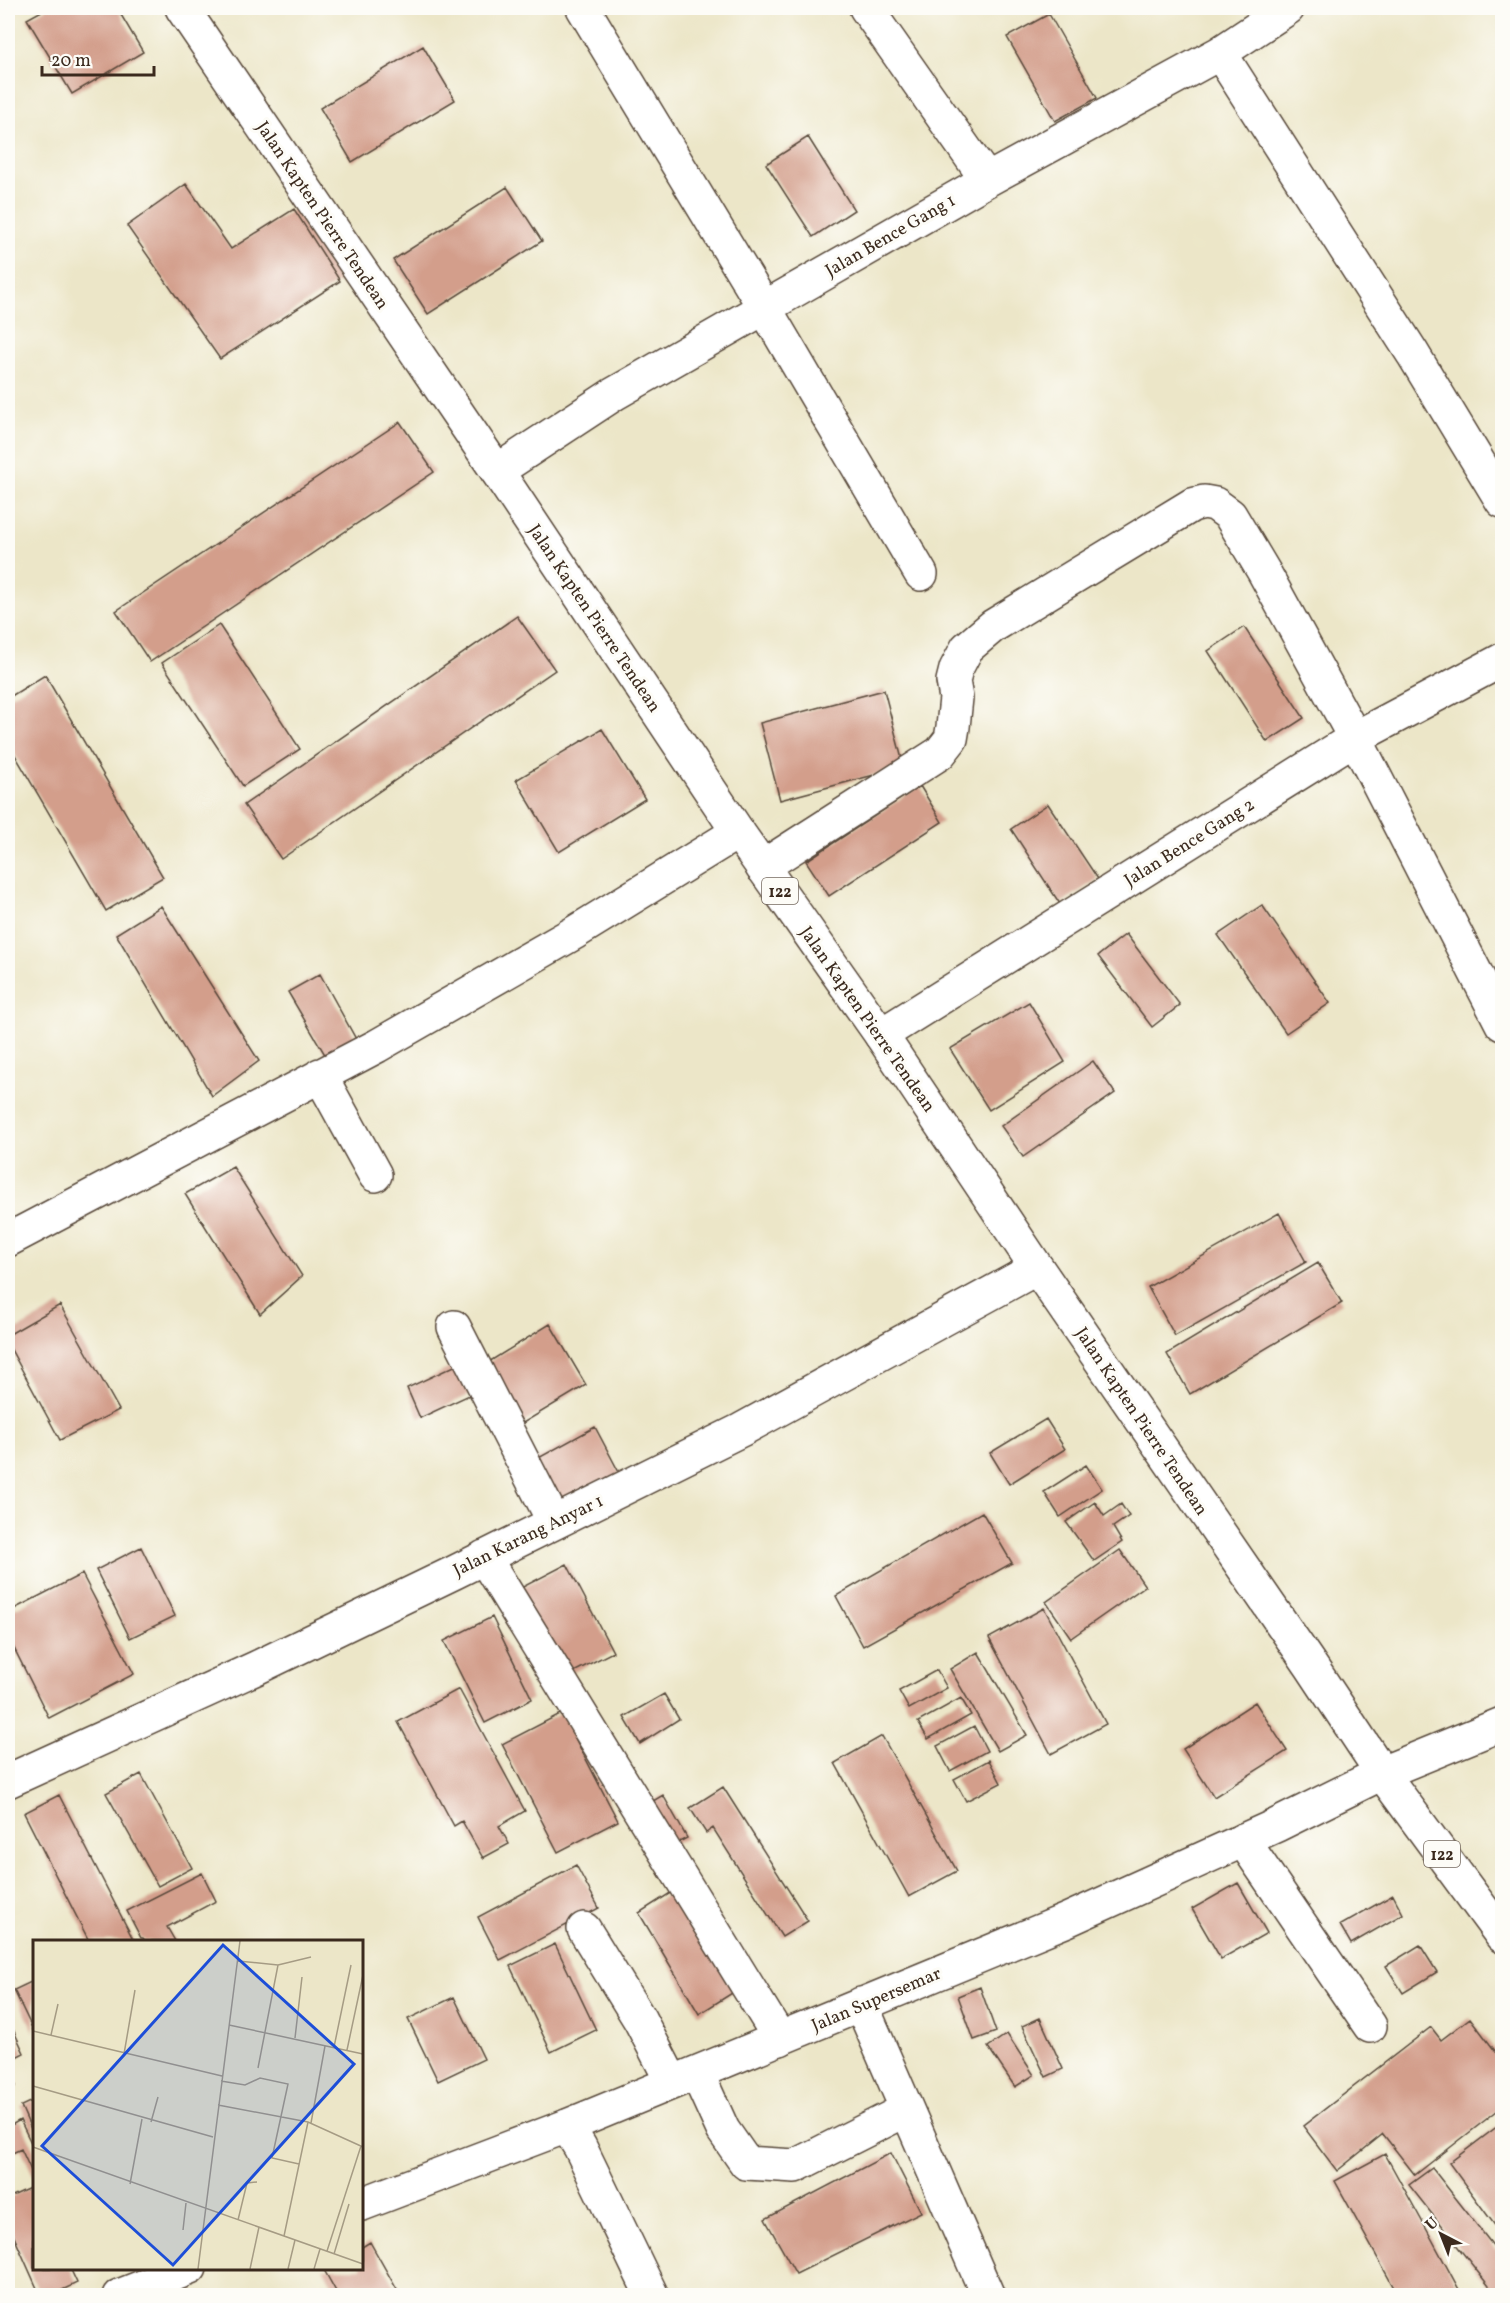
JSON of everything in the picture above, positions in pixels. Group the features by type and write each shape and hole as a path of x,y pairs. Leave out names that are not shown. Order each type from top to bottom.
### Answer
{"street":[{"path":"583,8 764,307 921,574"},
{"path":"866,8 987,180"},
{"name":"Jalan Kapten Pierre Tendean","path":"187,9 738,832 881,1035 1382,1773 1503,1936"},
{"name":"Jalan Bence Gang 1","path":"497,471 614,394 987,180 1220,53 1283,9"},
{"path":"1220,53 1413,354 1503,501"},
{"path":"762,867 940,753 951,739 956,698 953,681 956,669 968,648 993,626 1192,505 1204,502 1215,504 1230,515 1264,572 1355,738 1503,1024"},
{"name":"Jalan Bence Gang 2","path":"881,1035 1355,738 1503,660"},
{"path":"8,1240 377,1046 574,933 738,832"},
{"path":"320,1076 375,1175"},
{"name":"Jalan Karang Anyar 1","path":"8,1781 256,1668 741,1430 1037,1268"},
{"path":"454,1327 554,1522"},
{"path":"484,1557 780,2039"},
{"name":"Jalan Supersemar","path":"363,2204 567,2126 1067,1920 1243,1840 1382,1773 1503,1724"},
{"path":"1243,1840 1370,2026"},
{"path":"584,1929 639,2020 685,2077 747,2163 795,2166 906,2110"},
{"path":"861,2004 988,2295"},
{"path":"567,2126 580,2147 652,2295"},
{"path":"119,2295 185,2270"}],"building":[{"path":"47,8 117,8 143,52 72,94 27,19"},
{"path":"1049,14 1097,98 1055,121 1007,37"},
{"path":"423,46 455,100 352,162 320,108"},
{"path":"808,137 854,210 813,237 766,164"},
{"path":"186,184 231,249 294,209 340,281 220,359 127,226"},
{"path":"507,187 542,241 428,314 393,260"},
{"path":"400,422 434,472 150,662 116,611"},
{"path":"517,616 555,670 281,859 244,805"},
{"path":"219,625 300,749 243,786 162,663"},
{"path":"1244,627 1304,718 1267,742 1208,651"},
{"path":"45,675 163,877 106,911 8,743 8,698"},
{"path":"884,690 904,767 780,800 760,723"},
{"path":"602,729 645,799 559,852 516,780"},
{"path":"920,786 942,822 829,896 806,861"},
{"path":"1048,804 1098,879 1060,904 1011,829"},
{"path":"1262,905 1330,1003 1286,1033 1218,935"},
{"path":"161,906 259,1061 212,1096 116,934"},
{"path":"1126,934 1180,1005 1152,1027 1098,956"},
{"path":"320,974 357,1041 327,1058 288,992"},
{"path":"1029,1002 1065,1062 989,1110 950,1049"},
{"path":"1093,1061 1115,1093 1023,1157 1001,1126"},
{"path":"233,1167 302,1276 260,1314 185,1194"},
{"path":"1279,1213 1306,1262 1175,1336 1148,1287"},
{"path":"1318,1263 1342,1303 1190,1394 1167,1354"},
{"path":"60,1305 119,1410 60,1440 8,1344 8,1335"},
{"path":"550,1324 586,1385 523,1423 487,1363"},
{"path":"463,1362 476,1392 420,1418 407,1388"},
{"path":"1046,1419 1065,1449 1009,1484 990,1453"},
{"path":"595,1427 622,1478 560,1512 533,1461"},
{"path":"1086,1465 1102,1489 1060,1517 1044,1492"},
{"path":"1095,1502 1104,1516 1121,1504 1129,1516 1113,1527 1122,1542 1094,1561 1066,1522"},
{"path":"982,1512 1012,1563 863,1646 836,1596"},
{"path":"141,1547 175,1616 130,1638 96,1570"},
{"path":"1120,1550 1145,1586 1071,1638 1046,1602"},
{"path":"567,1564 613,1652 560,1679 515,1591"},
{"path":"82,1574 134,1674 49,1718 8,1636 8,1612"},
{"path":"1044,1608 1106,1724 1051,1754 989,1638"},
{"path":"492,1617 532,1699 485,1723 444,1641"},
{"path":"978,1652 1027,1735 998,1751 950,1669"},
{"path":"937,1670 947,1688 909,1709 899,1691"},
{"path":"459,1689 525,1811 499,1826 509,1844 483,1858 462,1821 454,1826 398,1722"},
{"path":"664,1694 679,1719 640,1744 624,1717"},
{"path":"961,1698 971,1715 928,1739 918,1722"},
{"path":"1255,1702 1287,1751 1214,1797 1183,1749"},
{"path":"562,1713 618,1821 558,1852 502,1744"},
{"path":"974,1726 987,1751 950,1771 937,1746"},
{"path":"882,1736 957,1871 909,1897 835,1763"},
{"path":"989,1760 1001,1783 966,1801 954,1779"},
{"path":"141,1774 192,1868 158,1886 106,1793"},
{"path":"723,1787 808,1921 782,1937 713,1828 706,1833 690,1808"},
{"path":"59,1795 133,1940 88,1940 24,1813"},
{"path":"663,1795 687,1838 666,1849 643,1807"},
{"path":"576,1865 599,1908 500,1960 478,1917"},
{"path":"202,1873 216,1901 167,1927 174,1940 141,1938 127,1911"},
{"path":"1238,1883 1267,1933 1221,1959 1192,1909"},
{"path":"675,1890 737,1990 699,2014 639,1913"},
{"path":"1393,1895 1403,1914 1351,1944 1340,1925"},
{"path":"555,1944 596,2030 551,2052 510,1966"},
{"path":"1420,1945 1437,1972 1403,1993 1386,1966"},
{"path":"33,1981 33,2030 14,1990"},
{"path":"980,1987 996,2032 974,2040 958,1996"},
{"path":"454,1997 484,2059 438,2081 408,2019"},
{"path":"1040,2018 1063,2069 1046,2077 1022,2026"},
{"path":"1470,2018 1502,2060 1502,2107 1415,2175 1383,2134 1337,2171 1303,2126 1431,2027 1441,2040"},
{"path":"12,2027 24,2053 8,2061 8,2029"},
{"path":"1007,2034 1034,2075 1015,2087 988,2047"},
{"path":"8,2069 16,2086 8,2091"},
{"path":"33,2100 33,2134 21,2106"},
{"path":"20,2120 33,2147 33,2175 21,2149 8,2155 8,2127"},
{"path":"1502,2123 1502,2235 1449,2163"},
{"path":"891,2153 921,2212 796,2274 765,2219"},
{"path":"1385,2154 1462,2295 1398,2295 1335,2181"},
{"path":"1432,2168 1502,2257 1502,2295 1496,2295 1409,2185"},
{"path":"32,2187 33,2190 33,2270 71,2270 77,2283 52,2295 40,2295 8,2223 8,2198"},
{"path":"370,2242 400,2295 338,2295 324,2270 363,2270 363,2246"}]}
